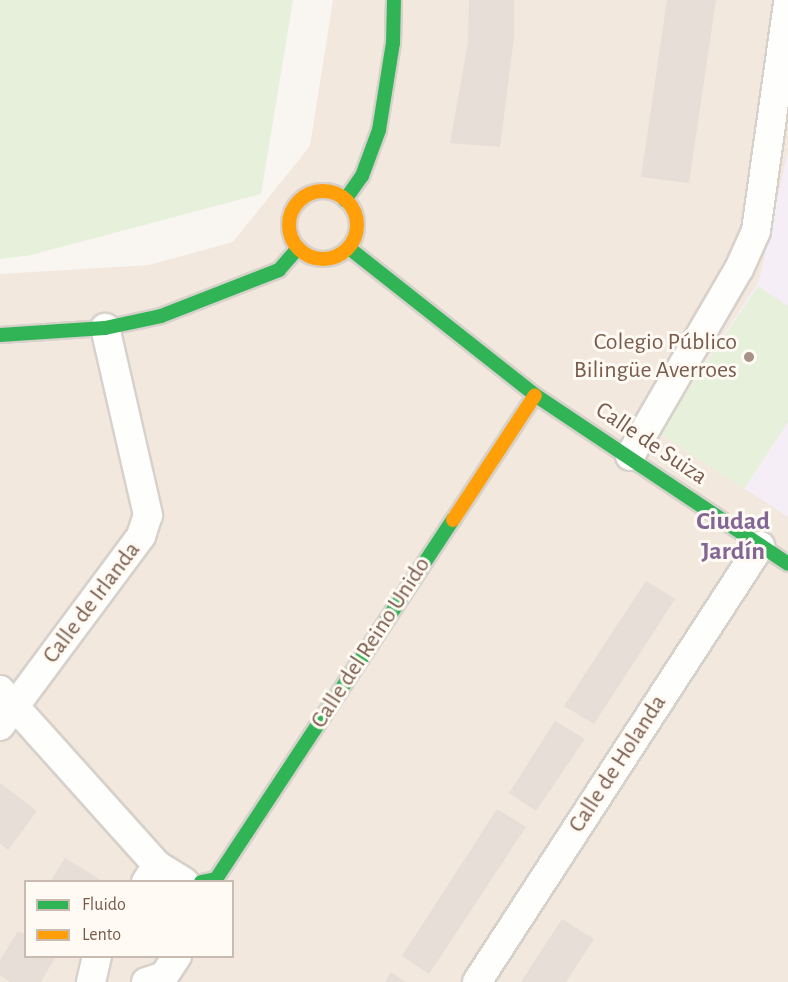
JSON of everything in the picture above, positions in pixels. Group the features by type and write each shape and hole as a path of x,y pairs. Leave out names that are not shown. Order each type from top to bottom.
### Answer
{"street":[{"path":"345,200 362,176 379,130 391,53 394,0"},
{"path":"630,456 739,269 756,231 788,3"},
{"path":"315,192 333,193 345,200 356,218 356,234 349,248 331,259 316,259 298,248 290,233 290,219 303,198 315,192"},
{"path":"0,334 105,328 161,316 279,270 298,248"},
{"name":"Calle de Suiza","path":"349,248 535,395 630,456 788,564"},
{"name":"Calle de Irlanda","path":"5,707 141,537 148,515 105,328"},
{"name":"Calle del Reino Unido","path":"211,880 216,879 535,395"},
{"name":"Calle de Holanda","path":"477,982 760,546"},
{"path":"5,707 151,873 177,880"},
{"path":"91,982 97,958"},
{"path":"146,982 164,976 176,958"}],"shaded area":[{"path":"333,0 788,0 788,982 0,982 0,274 149,265 233,242 310,146"},
{"name":"Colegio Público Bilingüe Averroes","path":"788,151 788,517 659,433 759,281"}],"green space":[{"path":"0,0 293,0 261,194 31,255 0,259"},
{"name":"Colegio Público Bilingüe Averroes","path":"758,286 788,306 788,422 744,489 659,433"}],"building":[{"path":"469,0 514,0 514,37 500,147 450,143 468,42"},
{"path":"667,0 716,0 689,183 641,177"},
{"path":"646,581 675,599 594,724 564,706"},
{"path":"555,721 585,739 536,811 509,793"},
{"path":"0,783 37,811 8,850 0,844"},
{"path":"497,809 526,827 429,974 402,956"},
{"path":"65,858 101,880 51,880"},
{"path":"562,919 594,939 566,982 521,982"},
{"path":"18,931 24,934 24,958 55,958 41,982 10,982 0,975 0,960"},
{"path":"391,972 406,982 385,982"}],"traffic: fast":[{"path":"345,200 362,176 379,130 393,43 394,0"},
{"path":"0,335 105,328 161,316 279,270 298,248"},
{"path":"349,248 535,395 788,564"},
{"path":"211,880 216,879 453,520"}],"traffic: slow":[{"path":"323,191 336,194 347,201 354,212 357,225 354,238 347,249 336,256 323,259 310,256 299,249 292,238 289,225 292,212 299,201 310,194 323,191"},
{"path":"453,520 535,395"}],"place":[{"name":"Colegio Público Bilingüe Averroes","path":"749,357"}],"district":[{"name":"Ciudad Jardín","path":"733,537"}]}
